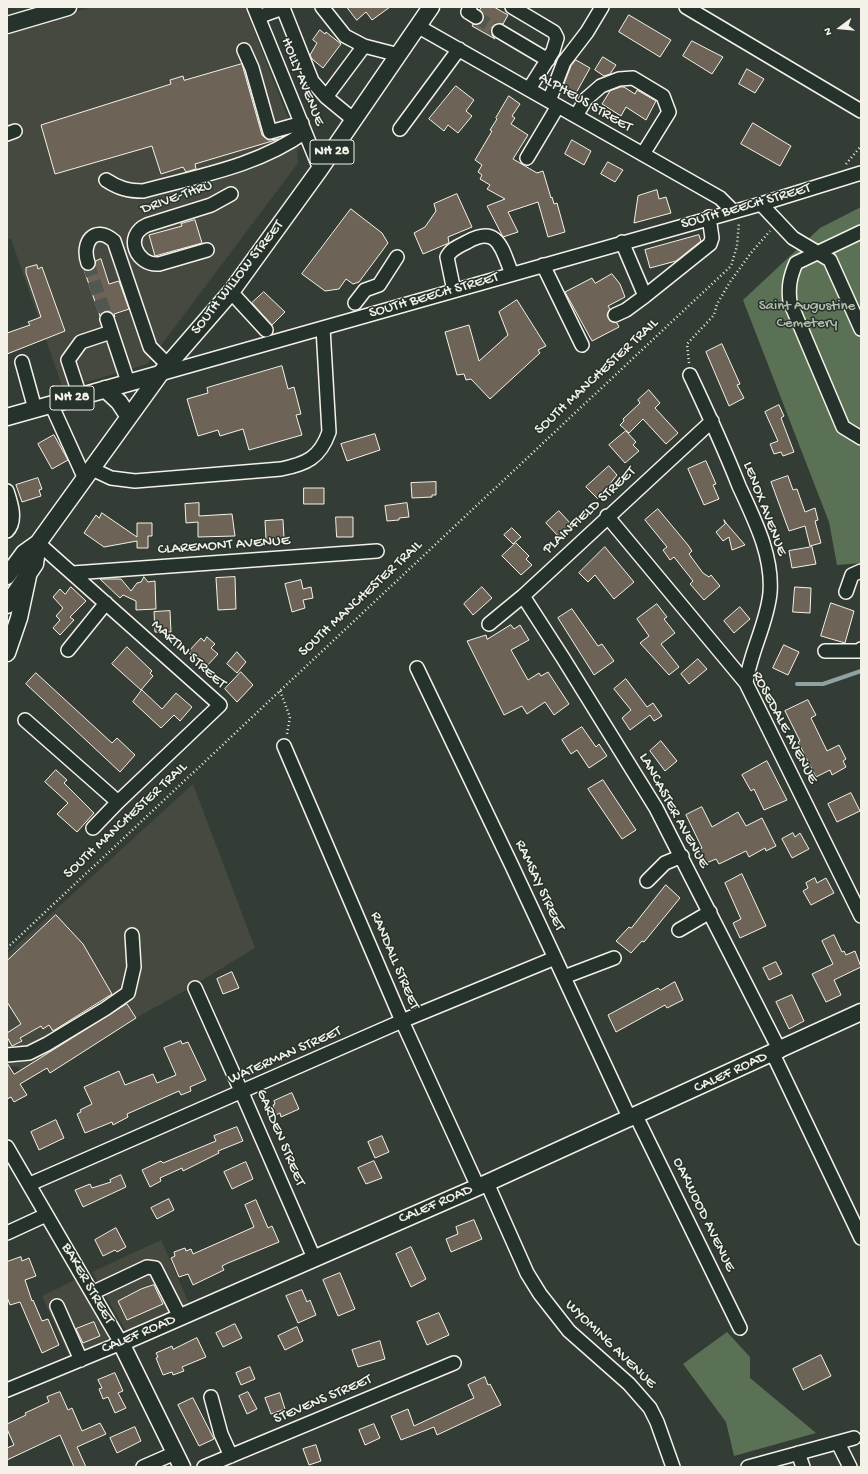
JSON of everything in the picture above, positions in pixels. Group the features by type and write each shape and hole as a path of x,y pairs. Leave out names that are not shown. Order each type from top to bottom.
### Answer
{"main road":[{"path":"7,25 68,7"},
{"name":"SOUTH WILLOW STREET","path":"7,576 24,553 38,543 164,369 231,292 320,169 419,27 429,8"},
{"name":"SOUTH BEECH STREET","path":"7,417 128,382 164,369"},
{"path":"105,389 119,402 129,418"},
{"name":"SOUTH WILLOW STREET","path":"7,605 35,564 38,543"},
{"path":"7,652 19,618 28,576"},
{"name":"CALEF ROAD","path":"121,1343 633,1118 861,1012"},
{"name":"BAKER STREET","path":"121,1343 178,1460"}],"street":[{"path":"322,7 345,36 364,46 399,55"},
{"path":"512,7 554,32 557,38 556,47 530,89"},
{"path":"527,158 554,103 564,62 587,32 602,7"},
{"path":"686,7 861,111"},
{"path":"256,12 286,8 312,81 326,97 354,120"},
{"name":"HOLLY AVENUE","path":"256,12 320,169"},
{"name":"ALPHEUS STREET","path":"419,27 720,198 736,216"},
{"path":"499,31 548,60"},
{"path":"326,97 364,46"},
{"path":"400,129 459,49"},
{"path":"244,50 252,68 270,132 304,128"},
{"path":"576,116 586,99 601,86 619,79 633,78 663,96 669,112 643,154"},
{"path":"106,180 116,187 131,191 142,191 247,162 280,149 304,128"},
{"name":"SOUTH BEECH STREET","path":"164,369 323,328 709,217 736,216 761,204 861,173"},
{"name":"DRIVE-THRU","path":"207,250 159,264 153,264 143,260 137,252 135,236 138,230 146,225 211,205 231,194"},
{"path":"761,204 777,223 793,238 830,260 861,329"},
{"path":"616,315 626,310 710,244 712,238 709,217"},
{"path":"861,232 796,263 790,276 788,290 790,302 842,427 861,438"},
{"path":"88,263 86,256 87,243 93,237 100,234 107,235 114,241 150,347 164,369"},
{"path":"454,290 447,257 449,252 470,240 487,235 493,236 500,245 512,274"},
{"path":"622,242 644,296"},
{"path":"355,303 364,290 379,284 397,257"},
{"path":"543,265 582,345"},
{"path":"231,292 266,330"},
{"path":"107,319 128,382"},
{"path":"51,404 89,474 135,481 297,466 308,461 318,453 325,445 329,432 323,328"},
{"path":"80,396 68,360 81,342 111,332"},
{"path":"22,362 35,409"},
{"name":"LENOX AVENUE","path":"690,375 712,421 761,538 769,564 770,594 748,666 746,683"},
{"name":"PLAINFIELD STREET","path":"489,624 522,596 607,516 712,421"},
{"path":"7,490 12,508 11,527 7,531"},
{"name":"ROSEDALE AVENUE","path":"607,516 746,683 861,916"},
{"name":"MARTIN STREET","path":"38,543 220,705 118,802 93,828"},
{"name":"CLAREMONT AVENUE","path":"73,573 377,551"},
{"path":"846,592 852,575 861,571"},
{"name":"LANCASTER AVENUE","path":"522,596 564,658 644,788 682,856 776,1052 861,1238"},
{"path":"68,650 106,603"},
{"path":"825,651 861,650"},
{"name":"RAMSAY STREET","path":"417,668 633,1118"},
{"path":"25,720 118,802"},
{"name":"RANDALL STREET","path":"284,746 402,1021 482,1185"},
{"path":"647,881 665,863 682,856"},
{"path":"679,930 710,912"},
{"path":"7,1055 29,1053 47,1044 105,1009 128,993 134,967 132,935"},
{"name":"WATERMAN STREET","path":"30,1184 402,1021 555,958"},
{"path":"564,977 614,958"},
{"name":"GARDEN STREET","path":"195,988 314,1258"},
{"name":"OAKWOOD AVENUE","path":"633,1118 740,1328"},
{"name":"BAKER STREET","path":"7,1147 30,1184 121,1343"},
{"name":"WYOMING AVENUE","path":"482,1185 540,1294 569,1331 630,1384 650,1408 657,1422 673,1467"},
{"path":"7,1232 46,1214"},
{"path":"92,1293 147,1267 155,1268 180,1317"},
{"path":"57,1306 81,1360"},
{"name":"CALEF ROAD","path":"7,1390 121,1343"},
{"name":"STEVENS STREET","path":"204,1467 454,1363"},
{"path":"211,1397 221,1434 231,1456"},
{"path":"748,1467 854,1438"},
{"path":"838,1443 850,1467"},
{"path":"798,1453 803,1467"},
{"path":"143,1467 178,1460"}],"path":[{"path":"844,168 861,146"},
{"name":"SOUTH MANCHESTER TRAIL","path":"7,948 731,266 736,246 736,216"},
{"path":"690,375 687,344 714,315 717,304 730,282 750,254 777,223"},
{"path":"280,691 290,717 284,746"}],"shaded area":[{"path":"92,7 245,7 300,149 297,150 298,163 147,364 63,389 11,239 7,239 7,31"},
{"path":"193,784 255,948 186,990 136,1018 50,1073 47,1068 28,1080 18,1067 7,1066 7,954"},
{"path":"161,1240 189,1303 126,1331 92,1272"},
{"path":"75,1280 107,1332 108,1337 105,1341 69,1356 42,1296"}],"green space":[{"name":"Saint Augustine Cemetery","path":"861,207 861,563 837,565 829,522 743,300 820,228"},
{"path":"727,1332 750,1357 750,1378 816,1433 734,1456 726,1422 683,1364"}],"building":[{"path":"347,7 390,7 372,20 366,12 357,20"},
{"path":"482,7 494,7 508,15 503,24 495,24 492,27 492,35 495,39 472,26 473,24 479,24 483,21 483,14 480,10"},
{"path":"629,15 671,40 660,57 619,32"},
{"path":"320,30 325,34 326,32 341,44 323,68 312,59 310,55 317,43 313,40"},
{"path":"692,41 723,57 712,74 683,56"},
{"path":"603,57 616,65 610,74 604,76 595,70"},
{"path":"576,60 590,68 576,93 563,86 571,66"},
{"path":"242,64 262,135 268,140 279,139 195,164 196,169 186,172 183,167 161,174 152,146 55,174 41,125 171,84 170,80 183,76 184,80"},
{"path":"747,69 764,79 755,93 739,84"},
{"path":"456,86 474,100 466,111 472,116 458,133 448,125 444,131 429,119"},
{"path":"624,87 635,94 637,90 656,101 646,120 626,107 621,116 602,104 610,91"},
{"path":"509,96 520,104 512,116 515,118 511,124 528,135 513,159 537,173 543,171 551,198 552,197 554,204 557,203 565,232 548,237 538,202 508,212 518,232 503,237 487,206 505,199 487,189 490,185 480,179 482,175 478,172 482,165 475,160 492,131 490,130"},
{"path":"753,123 791,146 780,166 741,144"},
{"path":"572,140 591,151 584,165 565,154"},
{"path":"608,162 623,170 615,182 601,174"},
{"path":"657,190 659,199 666,197 671,213 634,223 638,196"},
{"path":"457,194 472,227 448,237 449,243 423,254 414,233 425,227 436,211 434,204"},
{"path":"351,209 382,233 388,243 359,282 353,284 346,279 339,289 325,291 302,274"},
{"path":"195,220 202,243 155,256 149,235 182,226 181,224"},
{"path":"699,235 701,241 676,261 650,268 645,250"},
{"path":"101,259 109,284 119,281 129,309 114,314 115,317 108,311 104,312 100,316 84,270 89,271 93,269 96,261"},
{"path":"37,265 38,269 42,267 65,331 7,354 7,333 30,325 28,322 41,317 26,273 26,268"},
{"path":"612,274 620,284 625,297 608,306 610,309 607,315 610,321 617,323 619,327 592,341 565,292 592,278 595,283"},
{"path":"264,292 285,312 272,325 252,303"},
{"path":"517,300 546,346 538,350 540,353 490,399 471,379 466,380 464,374 457,375 445,332 469,325 479,361 508,335 499,312"},
{"path":"722,344 740,384 737,385 744,398 729,406 706,352"},
{"path":"282,366 288,389 294,387 301,414 296,415 302,435 249,450 243,429 220,436 218,430 198,436 187,399 208,393 207,388"},
{"path":"649,390 660,403 655,408 678,433 666,444 643,419 629,433 620,425 624,421 623,419 640,403 638,400"},
{"path":"779,405 784,416 781,418 794,452 783,456 781,452 774,454 770,444 778,441 765,412"},
{"path":"626,431 636,442 633,445 639,451 625,463 609,445"},
{"path":"375,434 380,450 347,461 341,444"},
{"path":"54,435 68,460 52,469 38,444"},
{"path":"706,461 716,484 713,485 719,499 704,505 688,469"},
{"path":"609,466 617,475 609,485 611,487 598,499 586,487"},
{"path":"788,476 793,490 797,489 805,512 815,508 818,520 815,521 821,543 810,546 805,526 789,531 771,482"},
{"path":"38,478 42,489 39,490 41,496 22,502 16,485"},
{"path":"436,482 436,495 432,495 432,497 412,498 411,483"},
{"path":"304,488 324,488 324,504 304,504"},
{"path":"199,503 199,516 232,514 235,536 198,537 198,522 186,523 185,504"},
{"path":"407,503 409,517 387,521 385,506"},
{"path":"658,509 688,545 692,551 689,554 703,573 709,577 711,575 720,586 704,600 690,584 693,581 674,557 670,560 663,550 667,547 645,520"},
{"path":"559,511 572,525 559,537 546,523"},
{"path":"102,513 137,537 137,523 152,523 152,536 148,536 148,548 137,548 137,541 104,547 84,533 96,515 99,518"},
{"path":"336,517 353,517 353,537 337,537"},
{"path":"283,520 284,538 266,539 265,521"},
{"path":"724,520 745,545 732,550 729,537 723,541 716,532 725,524"},
{"path":"512,528 521,537 513,544 504,535"},
{"path":"516,543 529,556 526,559 532,565 521,575 502,556"},
{"path":"605,547 634,582 614,599 595,575 588,582 579,573"},
{"path":"812,547 816,564 792,568 789,551"},
{"path":"144,577 148,582 155,581 156,609 136,610 136,601 123,595 120,598 100,579 121,579 131,591 137,583 141,582"},
{"path":"235,577 236,609 218,610 216,578"},
{"path":"301,580 303,589 311,587 313,598 303,600 305,608 292,612 285,584"},
{"path":"71,587 86,601 70,617 74,620 60,635 53,628 60,620 56,616 63,608 53,597 60,589 65,594"},
{"path":"482,587 492,598 473,615 464,604"},
{"path":"795,587 811,588 810,613 793,612"},
{"path":"831,603 854,611 845,643 821,636"},
{"path":"657,604 667,617 664,619 675,633 661,644 679,667 669,675 640,643 649,636 637,619"},
{"path":"740,607 750,619 734,633 724,621"},
{"path":"572,609 598,646 602,644 614,661 594,675 558,618"},
{"path":"170,611 171,632 155,632 154,612"},
{"path":"511,625 514,629 520,625 529,640 511,650 528,680 539,673 541,676 548,672 569,704 554,715 545,702 527,714 522,706 504,715 467,641 486,635 487,639"},
{"path":"207,637 215,644 211,648 218,654 205,668 188,652 201,638 204,641"},
{"path":"784,645 799,652 788,675 773,668"},
{"path":"127,647 152,671 150,673 153,676 141,690 112,664"},
{"path":"237,652 246,662 237,673 227,664"},
{"path":"698,659 707,669 689,684 681,674"},
{"path":"241,672 253,685 237,702 225,689"},
{"path":"36,673 112,743 117,738 135,755 120,772 26,684"},
{"path":"626,679 647,707 653,703 662,716 654,721 650,715 630,730 622,718 631,710 614,689"},
{"path":"142,690 162,709 176,693 192,707 180,721 174,715 161,728 133,702"},
{"path":"808,700 816,715 811,718 827,751 839,745 846,759 843,761 846,767 832,775 830,770 816,777 798,742 800,741 785,711"},
{"path":"582,727 596,747 599,744 607,756 589,768 577,750 571,754 562,740"},
{"path":"661,741 677,761 665,771 650,751"},
{"path":"767,761 787,800 764,810 754,789 751,791 742,775"},
{"path":"56,770 67,780 64,783 94,813 77,832 57,814 68,803 45,782"},
{"path":"603,780 636,830 622,839 588,789"},
{"path":"851,793 860,811 837,822 828,804"},
{"path":"702,807 712,827 738,812 746,826 762,818 776,846 766,851 765,848 749,857 746,851 719,864 716,859 704,864 697,850 702,848 686,815"},
{"path":"793,833 795,837 800,833 809,849 792,858 782,839"},
{"path":"742,874 766,926 740,938 733,923 741,919 725,883"},
{"path":"815,878 817,883 826,878 834,893 811,905 803,891 808,888 806,883"},
{"path":"666,885 680,898 644,942 642,941 631,953 616,941 629,927 631,928"},
{"path":"56,915 83,944 112,994 53,1031 49,1025 43,1029 41,1026 20,1038 22,1041 12,1046 7,1037 7,1033 21,1024 7,1002 7,961"},
{"path":"834,935 842,952 844,951 846,955 855,951 861,967 834,980 841,995 826,1002 812,974 833,964 822,941"},
{"path":"776,962 782,974 769,980 763,968"},
{"path":"232,972 239,988 223,994 217,979"},
{"path":"675,982 683,1000 667,1008 665,1005 616,1032 608,1015 658,988 660,990"},
{"path":"792,995 804,1021 789,1029 776,1002"},
{"path":"127,1004 136,1018 50,1073 47,1068 20,1084 27,1095 14,1102 11,1097 7,1099 7,1063 14,1074"},
{"path":"181,1041 182,1044 188,1042 206,1080 190,1087 191,1091 181,1095 179,1091 127,1114 128,1117 113,1125 112,1122 85,1133 77,1114 81,1112 80,1110 92,1104 84,1087 119,1071 125,1085 153,1074 157,1083 176,1075 164,1048"},
{"path":"292,1093 299,1109 281,1117 280,1113 276,1115 273,1105 275,1104 274,1101"},
{"path":"56,1120 64,1138 39,1150 31,1132"},
{"path":"237,1127 243,1141 218,1151 219,1153 183,1171 182,1168 160,1178 161,1181 150,1187 142,1170 161,1161 163,1163 216,1141 214,1136"},
{"path":"382,1136 389,1152 375,1158 368,1142"},
{"path":"374,1161 382,1178 366,1184 358,1168"},
{"path":"246,1162 253,1179 232,1189 224,1172"},
{"path":"121,1175 126,1187 83,1207 75,1190 90,1184 92,1188 111,1182 110,1180"},
{"path":"169,1199 174,1210 157,1219 151,1208"},
{"path":"256,1200 268,1228 272,1226 279,1242 222,1266 224,1270 193,1285 188,1274 179,1277 171,1258 175,1256 174,1252 185,1248 186,1251 191,1249 193,1254 254,1227 245,1205"},
{"path":"474,1220 482,1239 451,1252 446,1239 458,1234 456,1227"},
{"path":"116,1228 126,1247 117,1252 115,1250 103,1256 95,1240"},
{"path":"411,1247 426,1279 411,1287 396,1254"},
{"path":"21,1257 22,1261 29,1258 36,1276 25,1280 32,1301 33,1300 42,1321 48,1319 59,1345 42,1353 20,1302 10,1305 7,1297 7,1262"},
{"path":"340,1273 355,1309 338,1316 323,1280"},
{"path":"154,1285 163,1304 127,1320 118,1301 141,1289"},
{"path":"302,1290 307,1302 310,1300 316,1315 298,1323 286,1296"},
{"path":"439,1313 449,1335 427,1345 417,1322"},
{"path":"94,1322 100,1336 83,1343 76,1329"},
{"path":"235,1324 242,1338 223,1347 216,1333"},
{"path":"297,1327 303,1341 285,1350 278,1336"},
{"path":"197,1338 206,1357 182,1367 184,1371 173,1375 172,1372 163,1375 156,1358 158,1357 156,1353 172,1346 173,1349"},
{"path":"380,1341 385,1359 358,1367 352,1350"},
{"path":"821,1355 831,1376 803,1390 793,1369"},
{"path":"250,1367 255,1379 241,1385 236,1373"},
{"path":"115,1373 123,1391 118,1393 126,1408 115,1413 108,1397 103,1399 99,1389 102,1388 98,1380"},
{"path":"485,1377 488,1385 490,1384 501,1405 437,1435 434,1427 401,1440 391,1416 408,1409 414,1426 474,1398 468,1385"},
{"path":"60,1392 68,1410 72,1408 82,1431 100,1423 106,1434 77,1447 86,1467 74,1467 60,1435 7,1460 7,1448 14,1445 7,1429 7,1424 26,1415 25,1413 49,1402 47,1397"},
{"path":"248,1392 257,1409 247,1414 239,1396"},
{"path":"280,1393 285,1409 271,1414 265,1398"},
{"path":"193,1398 214,1439 199,1446 178,1405"},
{"path":"374,1424 380,1438 365,1445 359,1430"},
{"path":"135,1427 141,1441 117,1453 110,1438"},
{"path":"316,1445 321,1461 309,1465 303,1449"}],"waterway":[{"path":"797,684 823,684 861,671"}],"tunnel":[{"path":"476,17 499,31"},
{"path":"88,263 107,319"}]}
